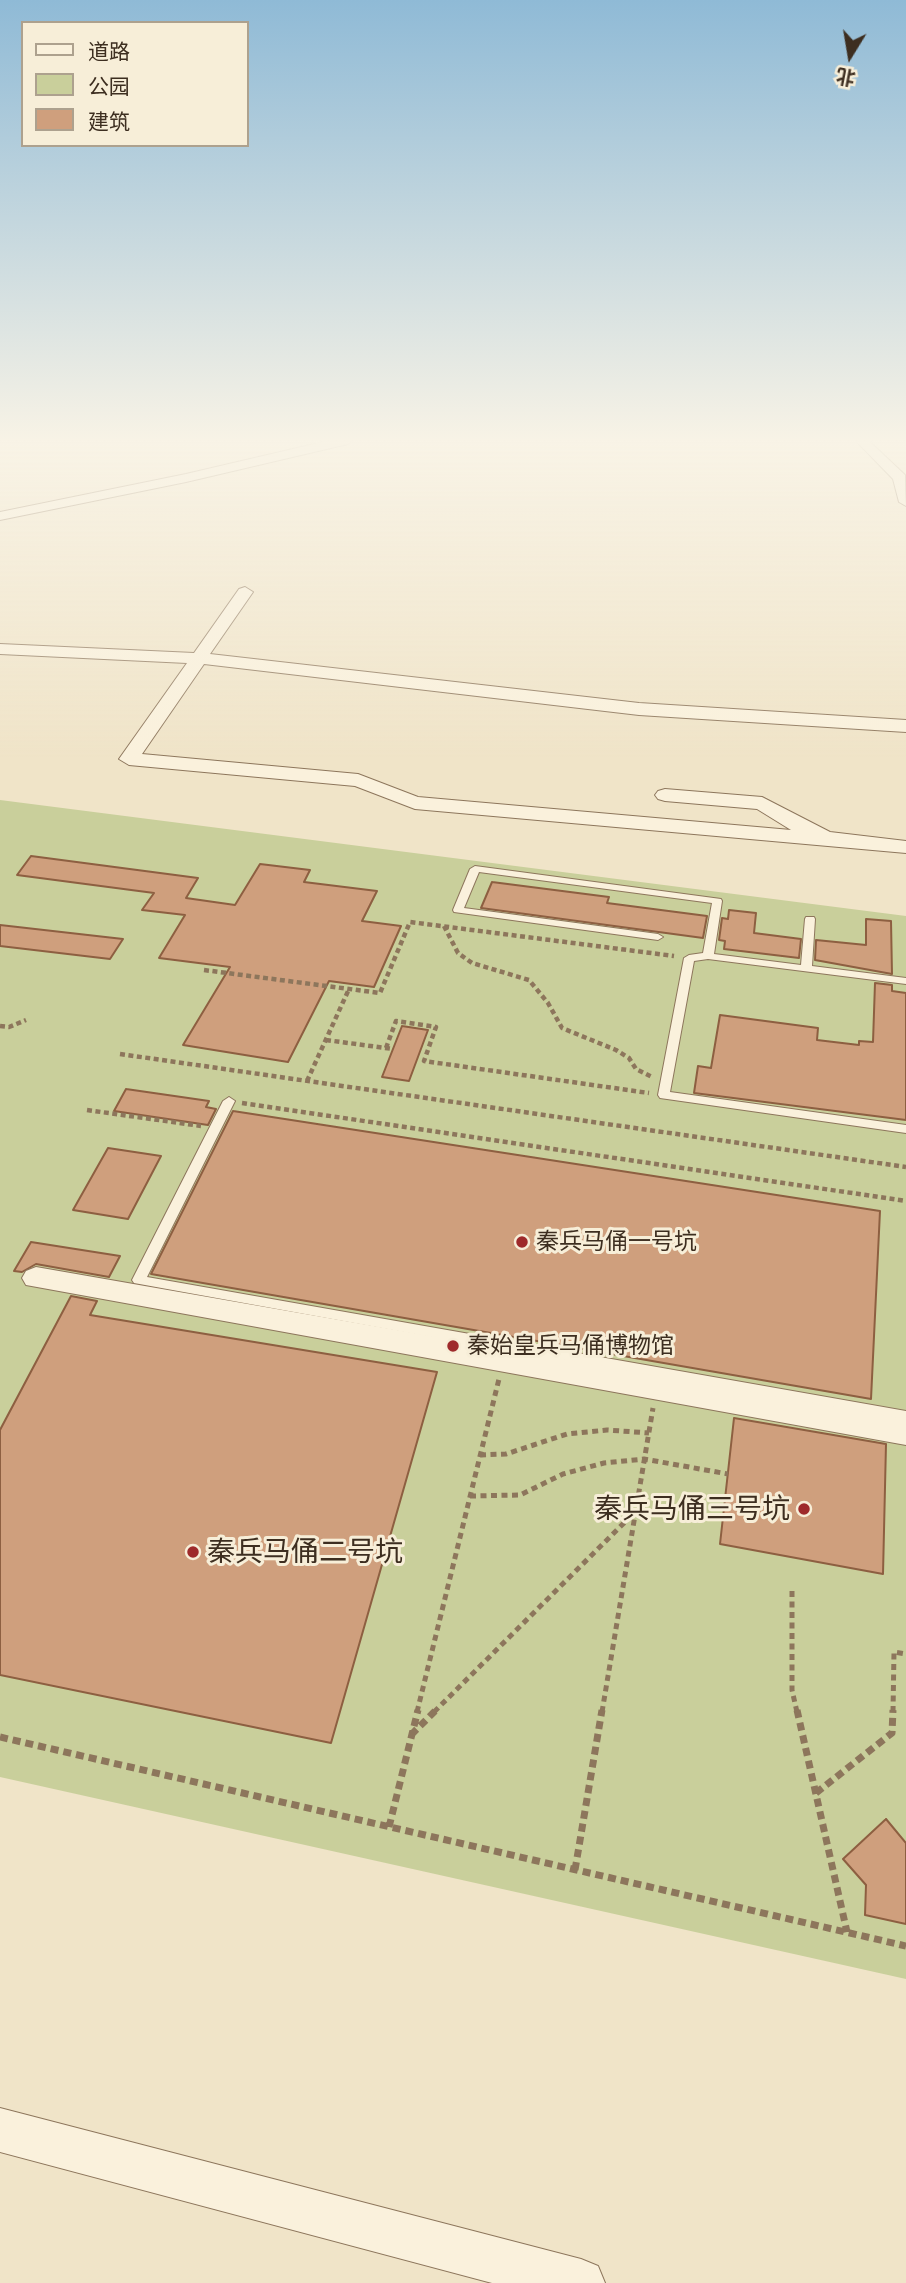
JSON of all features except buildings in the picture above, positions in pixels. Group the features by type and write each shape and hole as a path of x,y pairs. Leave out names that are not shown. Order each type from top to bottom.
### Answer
{"street":[{"path":"245,592 129,759 358,780 415,803 906,847"},
{"path":"0,649 198,658 639,709 906,726"},
{"path":"665,795 762,803 801,827 826,838"},
{"path":"37,1278 906,1432"},
{"path":"0,2130 581,2283"}],"lane":[{"path":"658,937 458,910 475,869 717,901 708,956"},
{"path":"806,968 810,919"},
{"path":"906,981 708,956 690,958 665,1089 906,1129"},
{"path":"229,1101 139,1280 906,1417"}],"path":[{"path":"204,970 380,993 410,922 690,958"},
{"path":"444,926 458,953 472,963 529,980 548,1003 562,1028 616,1050 629,1058 636,1069 665,1089"},
{"path":"307,1081 349,989"},
{"path":"0,1026 9,1027 26,1020"},
{"path":"386,1048 396,1021 436,1027 424,1061 665,1089"},
{"path":"326,1040 393,1049"},
{"path":"120,1054 906,1167"},
{"path":"229,1101 906,1201"},
{"path":"87,1110 215,1129"},
{"path":"389,1827 504,1361"},
{"path":"575,1870 657,1388"},
{"path":"481,1455 506,1454 567,1434 607,1430 649,1433"},
{"path":"470,1496 520,1495 563,1474 604,1463 644,1459 728,1474"},
{"path":"411,1735 636,1510"},
{"path":"792,1591 792,1690 847,1932"},
{"path":"816,1793 892,1733 894,1651 906,1654"},
{"path":"0,1737 906,1946"}],"green space":[{"name":"秦始皇兵马俑博物馆","path":"0,800 906,916 906,1979 0,1777"}],"place":[{"name":"秦兵马俑一号坑","path":"522,1242"},
{"name":"秦始皇兵马俑博物馆","path":"453,1346"},
{"name":"秦兵马俑三号坑","path":"804,1509"},
{"name":"秦兵马俑二号坑","path":"193,1552"}]}
